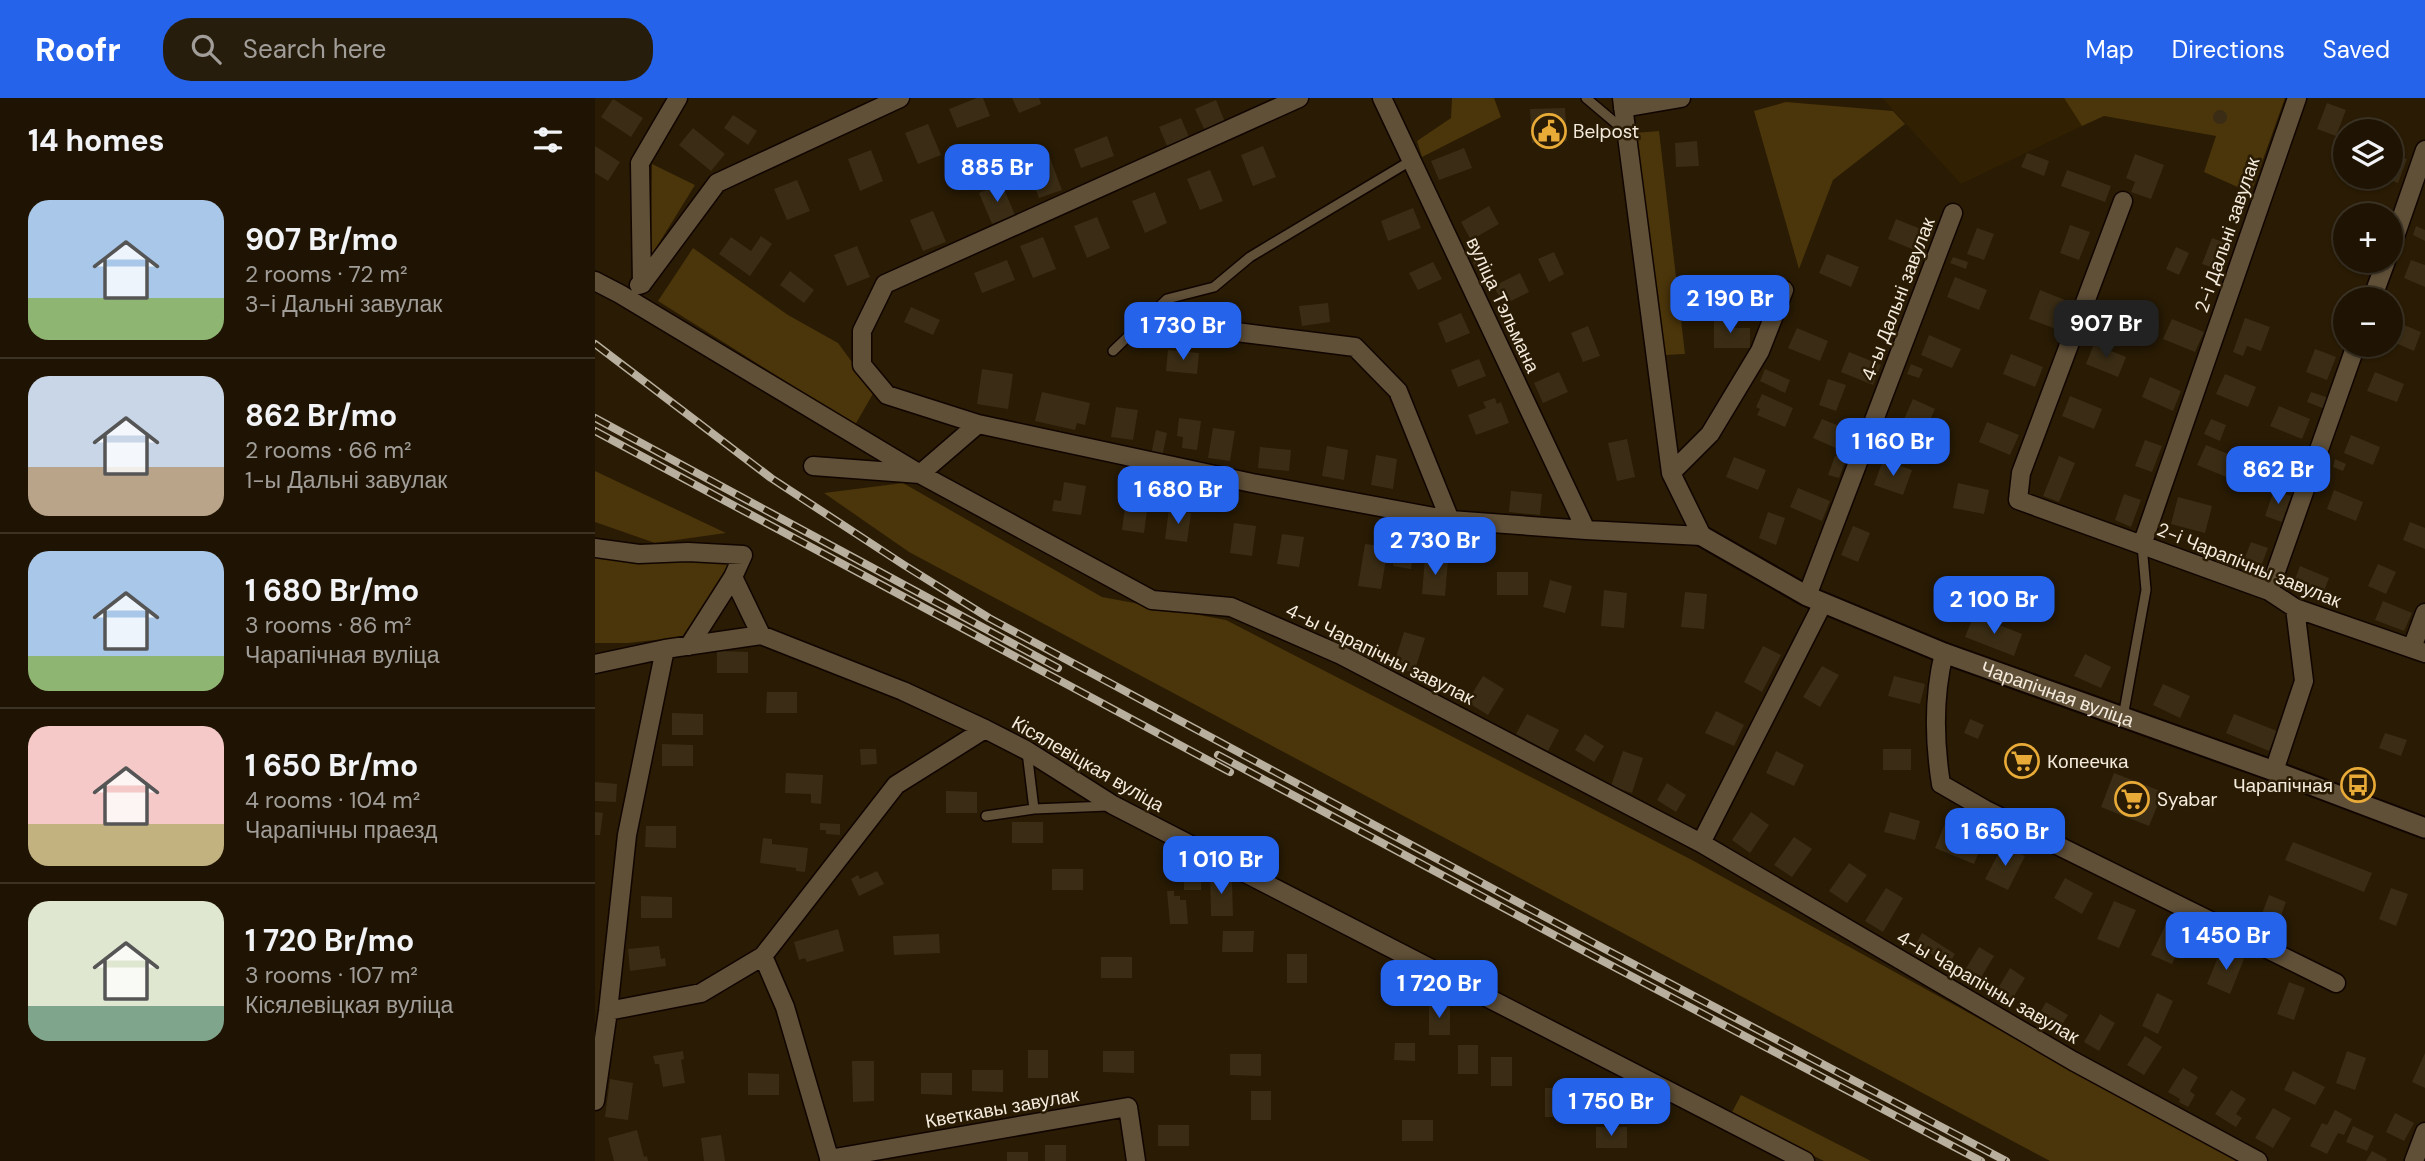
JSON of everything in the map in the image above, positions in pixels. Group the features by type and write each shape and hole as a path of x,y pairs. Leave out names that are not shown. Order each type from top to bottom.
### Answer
{"street":[{"path":"642,284 640,163 678,98"},
{"path":"621,294 642,284 717,183 900,98"},
{"name":"Чарапічная вуліца","path":"1299,98 885,284 862,331 862,365 887,395 978,424 1252,483 1450,520 1702,536 1815,599 1944,653 2425,828"},
{"name":"вуліца Тэльмана","path":"1382,98 1586,530"},
{"path":"1681,98 1622,103 1671,472 1702,536"},
{"name":"2-і Дальні завулак","path":"2141,545 2297,98"},
{"path":"2403,213 2425,150"},
{"name":"2-і Чарапічны завулак","path":"2123,201 2021,473 2018,500 2269,591 2295,608 2418,651"},
{"name":"4-ы Дальні завулак","path":"1815,599 1953,213"},
{"name":"4-ы Чарапічны завулак","path":"595,281 920,474 1152,600 1231,607 1342,655 1701,843 2074,1061 2258,1161"},
{"path":"1671,472 1710,434 1760,351 1784,290"},
{"path":"1236,332 1355,347 1398,391 1450,520"},
{"path":"2269,591 2352,357"},
{"path":"813,466 920,474 978,424"},
{"path":"595,548 639,554 688,552 744,555 689,646"},
{"path":"595,664 666,649 761,635 733,577"},
{"path":"1701,843 1815,599"},
{"path":"2274,771 2304,681 2295,608"},
{"path":"2418,651 2425,613"},
{"name":"Кісялевіцкая вуліца","path":"761,635 903,691 985,729 1026,750 1113,805 1805,1161"},
{"path":"595,1101 608,1012 627,835 666,649"},
{"path":"1944,653 1937,679 1935,708 1935,746 1941,784 1986,810 2336,982"},
{"name":"Кісялевіцкая вуліца","path":"608,1012 701,993 763,956 896,785 985,729"},
{"name":"Кветкавы завулак","path":"763,956 785,1007 829,1160 1128,1107 1136,1161"},
{"path":"2414,1161 2425,1132"}],"lane":[{"path":"1586,98 1626,131"},
{"path":"1113,351 1167,299 1214,287 1250,257 1412,160"},
{"path":"2123,717 2146,590 2141,545"},
{"path":"1026,750 1034,809"},
{"path":"986,816 1034,809 1113,805"}],"shaded area":[{"path":"1452,98 1494,98 1501,117 1422,157 1417,141 1451,118"},
{"path":"1882,98 2064,98 2082,126 1961,184"},
{"path":"2064,98 2285,98 2251,193 2204,172 2216,136 2104,116 2082,126"},
{"path":"1786,102 1893,111 1905,124 1833,180 1799,269 1754,111"},
{"path":"1659,131 1685,354 1665,355 1635,133"},
{"path":"652,164 695,185 651,256"},
{"path":"693,248 788,315 838,343 874,392 855,425 658,301"},
{"path":"595,471 726,533 655,543 595,522"},
{"path":"903,483 1102,597 1226,620 1692,860 2237,1161 2050,1161 909,552 824,493"},
{"path":"595,555 732,564 682,637 628,643 595,643"},
{"path":"1741,1095 1871,1161 1824,1161 1731,1114"}],"building":[{"path":"983,98 990,116 957,128 949,109"},
{"path":"1012,98 1039,98 1041,104 1019,113"},
{"path":"613,99 643,118 631,137 601,117"},
{"path":"1216,100 1225,122 1205,131 1195,109"},
{"path":"2327,103 2346,110 2343,119 2333,119 2333,135 2317,129"},
{"name":"Belpost","path":"1565,108 1567,141 1532,143 1530,109"},
{"path":"2220,110 2225,112 2225,122 2220,124 2215,122 2213,117 2215,112"},
{"path":"733,115 757,131 748,145 724,128"},
{"path":"1181,118 1189,137 1167,146 1159,127"},
{"path":"928,124 941,155 918,164 905,133"},
{"path":"693,128 725,154 711,171 679,145"},
{"path":"1107,136 1114,156 1081,168 1074,149"},
{"path":"1697,141 1699,166 1676,167 1675,143"},
{"path":"595,146 620,162 608,181 595,173"},
{"path":"1263,146 1276,177 1253,186 1241,155"},
{"path":"1464,148 1472,168 1439,180 1431,161"},
{"path":"871,150 883,181 860,191 848,159"},
{"path":"2027,153 2049,161 2044,176 2021,167"},
{"path":"2135,154 2164,165 2151,199 2131,192 2135,182 2126,178"},
{"path":"1050,158 1062,190 1039,198 1027,167"},
{"path":"1210,170 1223,201 1200,210 1187,179"},
{"path":"2067,170 2111,186 2105,202 2061,186"},
{"path":"797,180 810,211 787,220 774,189"},
{"path":"1002,184 1015,215 992,224 979,193"},
{"path":"1155,192 1167,223 1145,233 1132,201"},
{"path":"1489,206 1499,224 1471,240 1461,222"},
{"path":"1413,208 1421,228 1388,241 1381,221"},
{"path":"933,211 946,242 923,251 910,220"},
{"path":"1097,217 1110,248 1087,258 1074,226"},
{"path":"1896,219 1928,232 1919,252 1888,239"},
{"path":"2070,225 2090,232 2079,260 2060,253"},
{"path":"2416,226 2425,230 2425,241 2413,235"},
{"path":"1977,228 1994,234 1984,260 1967,254"},
{"path":"761,236 772,244 750,276 719,254 731,237 751,251"},
{"path":"1043,237 1056,269 1033,278 1020,246"},
{"path":"2212,238 2228,244 2219,270 2202,264"},
{"path":"857,246 870,277 847,286 834,255"},
{"path":"2176,247 2189,253 2179,275 2166,269"},
{"path":"1554,252 1564,274 1549,282 1538,259"},
{"path":"1827,254 1859,267 1851,287 1819,273"},
{"path":"1487,256 1491,264 1477,271 1473,262"},
{"path":"1953,257 1968,262 1966,269 1950,263"},
{"path":"1007,260 1015,280 982,293 974,273"},
{"path":"2411,260 2425,265 2425,287 2404,278"},
{"path":"1433,262 1442,279 1418,290 1409,273"},
{"path":"790,271 814,290 804,303 780,285"},
{"path":"1520,273 1529,292 1503,305 1494,286"},
{"path":"1955,277 1987,290 1979,310 1947,297"},
{"path":"2040,290 2070,302 2059,330 2029,319"},
{"path":"1328,303 1330,322 1302,326 1299,306"},
{"path":"911,307 940,320 933,335 904,322"},
{"path":"1461,313 1470,333 1446,343 1438,323"},
{"path":"1714,317 1732,317 1732,328 1750,328 1750,348 1714,348"},
{"path":"2245,318 2270,327 2261,351 2247,346 2243,356 2233,352"},
{"path":"2172,319 2204,332 2195,352 2163,339"},
{"path":"2403,325 2421,332 2414,351 2403,346"},
{"path":"1588,326 1600,356 1583,362 1571,333"},
{"path":"1797,328 1828,341 1820,361 1788,348"},
{"path":"1929,335 1961,349 1952,368 1921,355"},
{"path":"2094,344 2126,357 2118,377 2086,364"},
{"path":"2315,349 2336,357 2327,380 2306,372"},
{"path":"1168,350 1199,353 1197,374 1166,371"},
{"path":"1849,352 1881,365 1873,385 1841,372"},
{"path":"2011,354 2043,367 2035,387 2003,374"},
{"path":"1479,359 1486,376 1458,387 1451,370"},
{"path":"1911,364 1923,369 1919,378 1907,374"},
{"path":"982,369 1013,374 1008,409 977,404"},
{"path":"1765,369 1790,380 1785,393 1760,381"},
{"path":"1559,372 1568,392 1543,403 1534,383"},
{"path":"2375,372 2404,384 2397,402 2367,391"},
{"path":"2225,374 2256,387 2248,407 2216,394"},
{"path":"2150,377 2181,391 2173,411 2142,397"},
{"path":"1828,379 1846,385 1836,411 1819,405"},
{"path":"1042,392 1090,403 1085,425 1077,423 1075,430 1035,421"},
{"path":"2311,392 2329,398 2325,409 2307,402"},
{"path":"1762,394 1793,408 1785,427 1757,415 1760,409 1756,407"},
{"path":"2070,396 2102,409 2094,429 2062,416"},
{"path":"1495,398 1497,404 1501,402 1509,423 1476,435 1468,415 1486,408 1483,402"},
{"path":"1913,399 1935,409 1922,438 1900,428"},
{"path":"2279,406 2310,419 2302,439 2270,426"},
{"path":"1116,407 1138,410 1133,440 1111,437"},
{"path":"1179,418 1201,421 1197,450 1182,448 1183,437 1177,436"},
{"path":"1822,419 1854,432 1845,452 1813,438"},
{"path":"2211,419 2226,425 2220,441 2204,434"},
{"path":"1987,422 2019,435 2010,455 1979,442"},
{"path":"1213,428 1235,431 1230,461 1208,458"},
{"path":"1156,430 1167,433 1162,457 1151,455"},
{"path":"2351,435 2380,447 2373,465 2344,453"},
{"path":"1627,439 1635,477 1617,481 1608,443"},
{"path":"2145,440 2162,446 2152,472 2135,466"},
{"path":"2206,445 2238,458 2229,478 2197,465"},
{"path":"1327,446 1348,450 1344,480 1322,476"},
{"path":"1260,447 1291,450 1289,471 1258,468"},
{"path":"1376,455 1397,459 1393,489 1371,485"},
{"path":"1835,456 1846,459 1839,478 1828,475"},
{"path":"2059,456 2075,463 2059,502 2043,496"},
{"path":"1734,457 1766,470 1758,490 1726,477"},
{"path":"2335,459 2346,464 2343,471 2333,467"},
{"path":"1883,460 1912,470 1903,495 1874,485"},
{"path":"1064,482 1086,486 1081,515 1052,511 1054,500 1061,501"},
{"path":"1958,483 1989,490 1984,514 1953,508"},
{"path":"1798,488 1830,501 1822,521 1790,507"},
{"path":"2274,490 2291,496 2282,522 2265,516"},
{"path":"2334,490 2363,502 2356,521 2327,509"},
{"path":"1511,491 1542,494 1540,515 1509,512"},
{"path":"2124,494 2141,500 2131,527 2115,520"},
{"path":"2178,497 2212,506 2205,533 2171,524"},
{"path":"1126,500 1148,503 1144,533 1122,530"},
{"path":"1169,509 1191,513 1187,542 1165,539"},
{"path":"1768,512 1785,518 1776,545 1759,538"},
{"path":"2410,522 2425,528 2425,549 2403,540"},
{"path":"1234,523 1256,526 1252,556 1230,553"},
{"path":"1853,526 1870,533 1858,562 1841,555"},
{"path":"1282,534 1304,537 1299,567 1277,564"},
{"path":"2251,542 2268,548 2258,574 2241,568"},
{"path":"1365,544 1388,547 1381,589 1358,586"},
{"path":"1396,545 1414,548 1411,569 1393,566"},
{"path":"1425,558 1448,560 1445,596 1422,594"},
{"path":"2378,564 2396,572 2386,594 2368,586"},
{"path":"2300,566 2329,578 2322,596 2293,585"},
{"path":"1497,572 1528,572 1528,595 1497,595"},
{"path":"1550,580 1572,586 1565,613 1543,607"},
{"path":"1604,590 1627,593 1624,628 1601,626"},
{"path":"1685,592 1707,594 1704,629 1681,627"},
{"path":"2383,601 2412,613 2404,631 2375,620"},
{"path":"1974,615 2022,634 2014,656 1965,637"},
{"path":"1404,632 1425,638 1414,673 1393,667"},
{"path":"1763,646 1781,655 1762,692 1744,682"},
{"path":"717,651 748,652 748,673 717,673"},
{"path":"2085,654 2111,667 2101,688 2074,676"},
{"path":"1822,666 1839,675 1820,707 1803,697"},
{"path":"1483,676 1504,689 1488,715 1467,702"},
{"path":"1894,676 1925,684 1920,704 1888,696"},
{"path":"2163,684 2190,696 2180,718 2153,705"},
{"path":"767,692 797,692 797,713 766,713"},
{"path":"1716,711 1744,725 1734,746 1705,733"},
{"path":"672,713 703,714 703,735 672,735"},
{"path":"1527,714 1559,730 1548,751 1516,734"},
{"path":"2234,714 2277,731 2269,751 2226,733"},
{"path":"1970,719 1984,725 1978,739 1964,733"},
{"path":"2385,733 2407,740 2401,756 2379,748"},
{"path":"1585,734 1604,746 1594,762 1575,750"},
{"path":"662,744 693,745 693,766 662,766"},
{"path":"860,749 876,749 877,764 861,765"},
{"path":"1883,749 1911,749 1911,770 1883,770"},
{"path":"1623,751 1643,758 1632,793 1611,786"},
{"path":"1776,751 1804,765 1794,786 1766,773"},
{"path":"786,773 823,775 821,804 811,803 811,794 785,793"},
{"name":"Syabar","path":"2114,773 2163,792 2149,826 2101,807"},
{"path":"595,782 617,784 616,802 595,801"},
{"path":"1667,783 1686,795 1676,812 1657,800"},
{"path":"946,791 977,792 977,813 946,813"},
{"path":"595,812 603,813 600,835 595,835"},
{"path":"1751,812 1769,825 1750,853 1732,840"},
{"path":"1890,812 1920,821 1915,840 1884,832"},
{"path":"1946,821 1985,837 1974,864 1935,848"},
{"path":"1012,822 1043,822 1043,843 1012,843"},
{"path":"820,823 840,824 840,835 826,834 826,830 820,830"},
{"path":"646,826 676,826 676,848 645,847"},
{"path":"1794,837 1812,849 1792,877 1774,865"},
{"path":"763,838 772,839 772,844 808,848 805,872 796,871 796,868 760,863"},
{"path":"2293,842 2372,873 2364,892 2285,860"},
{"path":"2003,845 2025,856 2008,890 1985,879"},
{"path":"1849,863 1867,875 1847,903 1829,891"},
{"path":"1184,867 1201,867 1201,890 1184,890"},
{"path":"1052,869 1083,869 1083,890 1052,890"},
{"path":"1210,869 1232,882 1233,916 1211,916"},
{"path":"877,871 884,884 859,896 851,879 858,875 860,879"},
{"path":"2065,878 2093,893 2082,914 2054,898"},
{"path":"1886,888 1903,898 1883,932 1865,921"},
{"path":"2391,888 2408,894 2396,926 2379,919"},
{"path":"1167,891 1174,891 1174,896 1186,900 1188,924 1170,924"},
{"path":"2269,895 2286,902 2274,934 2257,927"},
{"path":"641,896 672,897 672,918 641,918"},
{"path":"2114,901 2136,910 2119,948 2097,939"},
{"path":"2166,924 2187,933 2172,964 2151,955"},
{"path":"838,929 844,951 807,962 805,958 799,960 794,942"},
{"path":"1223,931 1254,931 1253,952 1222,952"},
{"path":"1922,933 1955,954 1948,965 1916,944"},
{"path":"939,934 940,953 894,955 893,936"},
{"path":"659,946 661,959 665,958 666,966 630,971 628,949"},
{"path":"1979,947 1994,956 1977,984 1962,975"},
{"path":"2221,950 2244,959 2230,994 2207,984"},
{"path":"1287,954 1307,954 1307,983 1287,983"},
{"path":"1101,957 1132,957 1132,978 1101,978"},
{"path":"2010,968 2025,978 2009,1004 1994,995"},
{"path":"2289,982 2305,988 2294,1020 2277,1014"},
{"path":"2157,993 2173,1001 2158,1034 2142,1026"},
{"path":"2046,1002 2068,1015 2058,1031 2037,1018"},
{"path":"1429,1006 1450,1006 1450,1035 1429,1035"},
{"path":"2100,1014 2115,1023 2099,1051 2084,1042"},
{"path":"2145,1036 2162,1047 2144,1075 2127,1065"},
{"path":"1395,1043 1415,1043 1415,1061 1394,1060"},
{"path":"1458,1045 1478,1045 1478,1074 1458,1074"},
{"path":"1028,1050 1048,1050 1048,1078 1028,1078"},
{"path":"683,1051 684,1059 681,1060 685,1083 663,1087 659,1064 655,1064 653,1056"},
{"path":"1103,1051 1134,1051 1134,1073 1103,1072"},
{"path":"2347,1051 2366,1058 2355,1090 2336,1083"},
{"path":"2425,1053 2425,1088 2412,1082"},
{"path":"1230,1054 1261,1054 1261,1076 1230,1075"},
{"path":"1491,1057 1512,1057 1512,1086 1491,1086"},
{"path":"852,1061 874,1061 874,1101 853,1102"},
{"path":"2183,1068 2198,1077 2190,1091 2195,1095 2188,1107 2168,1092"},
{"path":"972,1070 1003,1070 1003,1092 972,1091"},
{"path":"2293,1071 2325,1087 2315,1105 2284,1090"},
{"path":"748,1073 779,1074 779,1095 748,1095"},
{"path":"921,1073 952,1073 952,1095 921,1094"},
{"path":"610,1079 633,1083 628,1120 605,1117"},
{"path":"1545,1088 1566,1088 1566,1117 1545,1117"},
{"path":"2231,1090 2246,1099 2236,1114 2242,1118 2236,1127 2215,1114"},
{"path":"1251,1091 1271,1091 1271,1120 1251,1120"},
{"path":"2273,1108 2291,1118 2273,1148 2255,1138"},
{"path":"2335,1110 2352,1119 2344,1135 2338,1133 2327,1154 2310,1146 2322,1123 2327,1125"},
{"path":"2395,1113 2414,1123 2404,1141 2386,1132"},
{"path":"1402,1120 1433,1120 1433,1141 1402,1141"},
{"path":"1158,1125 1189,1125 1189,1146 1158,1146"},
{"path":"2353,1126 2374,1136 2367,1151 2346,1142"},
{"path":"1596,1127 1627,1127 1627,1148 1596,1148"},
{"path":"637,1130 644,1157 647,1156 648,1161 614,1161 608,1138"},
{"path":"721,1135 725,1161 704,1161 701,1138"},
{"path":"1045,1145 1066,1145 1066,1161 1045,1161"},
{"path":"2372,1151 2387,1159 2386,1161 2366,1161"},
{"path":"1007,1152 1028,1152 1028,1161 1007,1161"}],"railway":[{"path":"595,344 771,478 989,618 2006,1161"},
{"path":"595,418 1058,668"},
{"path":"595,431 1230,772"},
{"path":"1218,755 1981,1161"}],"place":[{"name":"Belpost","path":"1549,131"},
{"name":"Копеечка","path":"2022,761"},
{"name":"Чарапічная","path":"2358,785"},
{"name":"Syabar","path":"2132,799"}]}
